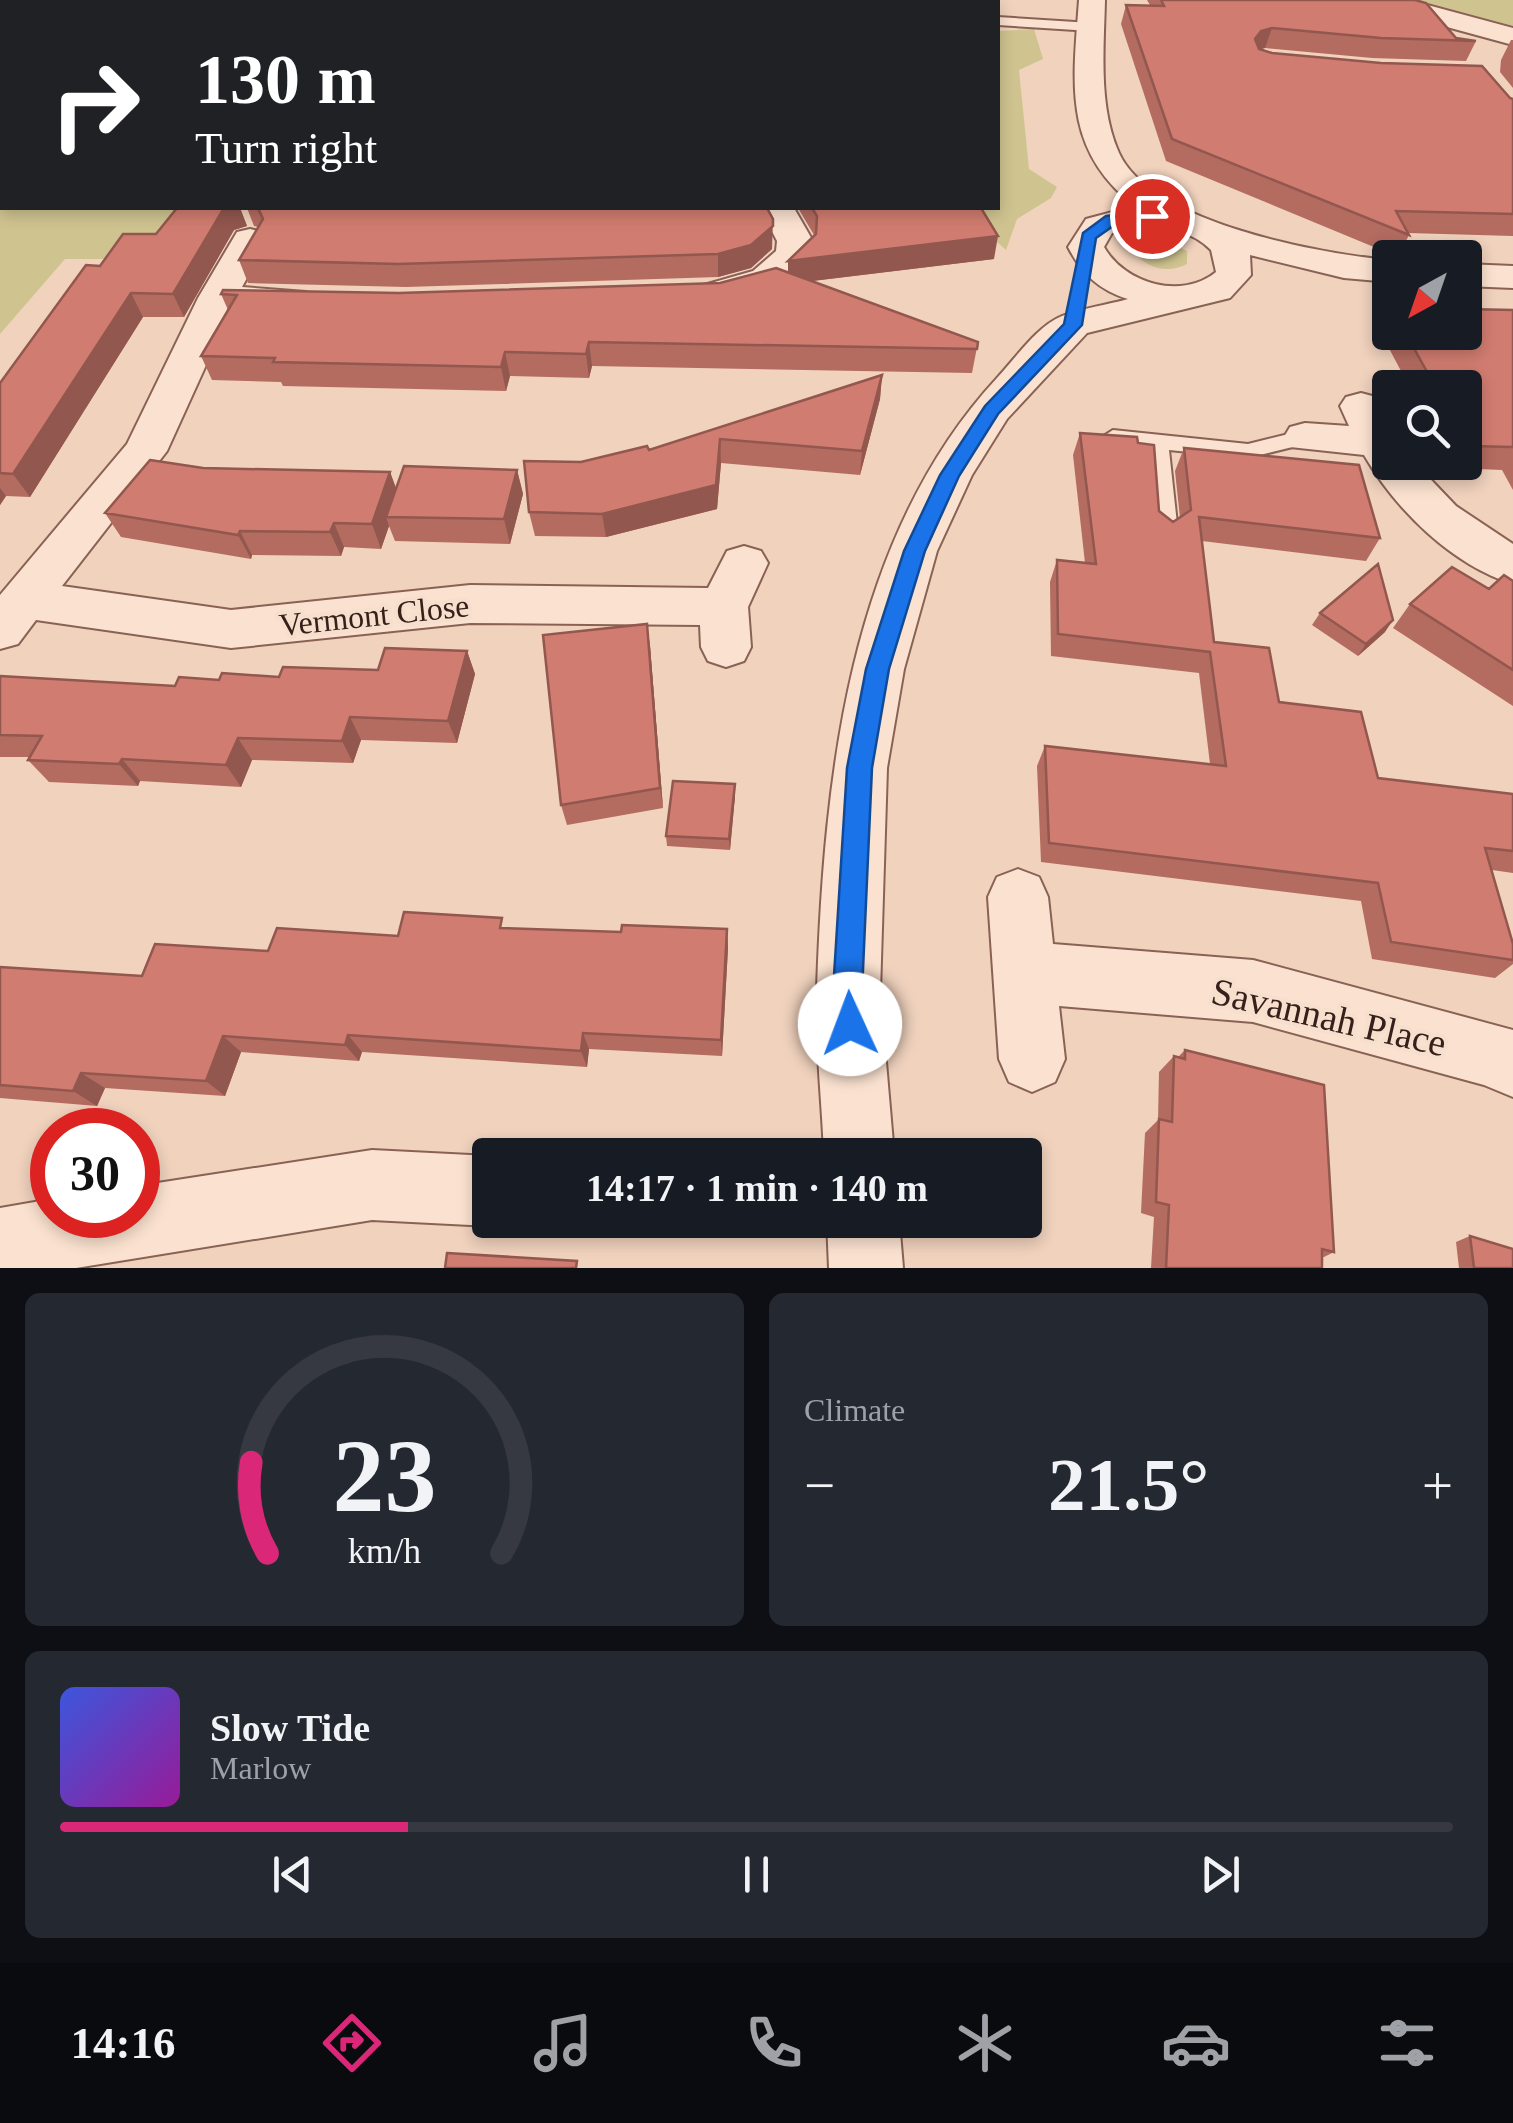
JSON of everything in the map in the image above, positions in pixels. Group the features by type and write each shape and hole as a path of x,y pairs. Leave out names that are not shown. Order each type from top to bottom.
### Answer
{"street":[{"path":"1379,0 1497,42"},
{"path":"1073,325 1110,168 1093,111 1091,13"},
{"path":"1110,168 1174,219 1214,235 1344,267 1372,269"},
{"path":"682,294 745,288 785,266 794,254 795,241 778,210"},
{"path":"1092,237 1130,216 1174,219"},
{"path":"1092,237 1099,272 1115,282 1135,290 1199,293 1230,280 1236,270 1235,259 1214,235"},
{"name":"Vermont Close","path":"14,615 144,451 217,298 250,240"},
{"path":"858,1138 848,992 860,768 878,669 914,551 950,475 991,410 1073,325 1199,293 1344,267"},
{"path":"1482,276 1513,277"},
{"path":"217,298 330,301"},
{"path":"1305,437 1369,424 1402,483 1435,514 1513,566"},
{"name":"Vermont Close","path":"14,615 230,629 470,604 725,627 744,564"},
{"path":"1018,897 1032,1059"},
{"name":"Savannah Place","path":"1023,972 1252,991 1492,1054 1513,1064"},
{"path":"0,1244 372,1185 472,1190"},
{"path":"864,1238 866,1268"}],"lane":[{"path":"1000,21 1091,13"},
{"path":"1113,437 1248,452 1305,437"},
{"path":"1158,442 1166,533"}],"shaded area":[{"path":"1381,0 1513,0 1513,35"},
{"path":"1034,29 1043,59 1019,70 1029,169 1057,187 1051,198 1017,219 1006,250 961,210 1000,210 1000,31"},
{"path":"0,210 209,210 118,259 65,259 0,334"},
{"path":"1167,241 1187,251 1187,264 1160,268 1137,255 1143,242"}],"building":[{"path":"1161,0 1426,3 1456,38 1476,41 1381,38 1272,28 1261,31 1255,39 1259,49 1272,53 1381,63 1482,66 1513,99 1513,214 1396,211 1409,235 1172,139 1126,5 1164,6"},
{"path":"175,210 223,210 173,294 131,293 13,474 0,473 0,383 86,265 100,266 123,234 156,234"},
{"path":"259,210 768,210 773,226 751,245 718,254 399,264 239,260 263,219"},
{"path":"813,210 982,210 998,236 788,261 816,234 817,216"},
{"path":"776,268 978,342 977,349 589,342 586,354 505,352 501,367 273,362 275,358 201,356 237,295 221,294 223,290 399,293 720,283"},
{"path":"1482,309 1513,310 1513,447 1482,446 1482,370 1426,370 1415,350 1482,350"},
{"path":"882,375 862,451 720,439 716,485 602,514 529,512 524,461 581,462 647,446 649,450"},
{"path":"1080,433 1137,437 1138,443 1154,445 1159,511 1173,522 1191,510 1184,448 1359,465 1380,538 1199,517 1214,642 1269,648 1279,702 1361,712 1378,778 1513,794 1513,851 1485,848 1513,944 1513,960 1391,942 1378,883 1049,843 1045,746 1226,766 1210,652 1058,634 1057,560 1096,564"},
{"path":"150,460 203,468 390,472 372,524 334,523 330,532 240,531 238,535 105,513"},
{"path":"404,466 517,470 504,519 386,517"},
{"path":"1378,564 1393,620 1366,644 1320,613"},
{"path":"1452,567 1489,589 1504,575 1513,581 1513,670 1410,604"},
{"path":"647,624 660,788 561,805 543,635"},
{"path":"385,648 467,651 448,721 350,717 342,741 238,738 226,765 122,759 119,764 28,760 42,736 0,735 0,676 175,686 179,677 219,680 222,673 279,677 283,667 378,670"},
{"path":"673,781 735,784 729,839 666,836"},
{"path":"404,912 502,918 500,928 621,932 622,925 727,929 721,1040 583,1033 581,1051 348,1035 345,1045 223,1036 206,1081 81,1073 73,1091 0,1085 0,967 142,976 155,944 268,951 277,928 398,936"},
{"path":"1185,1050 1324,1085 1334,1252 1322,1249 1322,1268 1166,1268 1169,1205 1156,1202 1159,1119 1172,1122 1174,1056 1185,1059"},
{"path":"1470,1236 1513,1249 1513,1268 1474,1268"},
{"path":"447,1253 577,1261 576,1268 445,1268"}],"route":[{"path":"850,1024 848,992 860,768 878,669 914,551 950,475 991,410 1073,325 1089,236 1098,226 1112,220 1152,216"}]}
